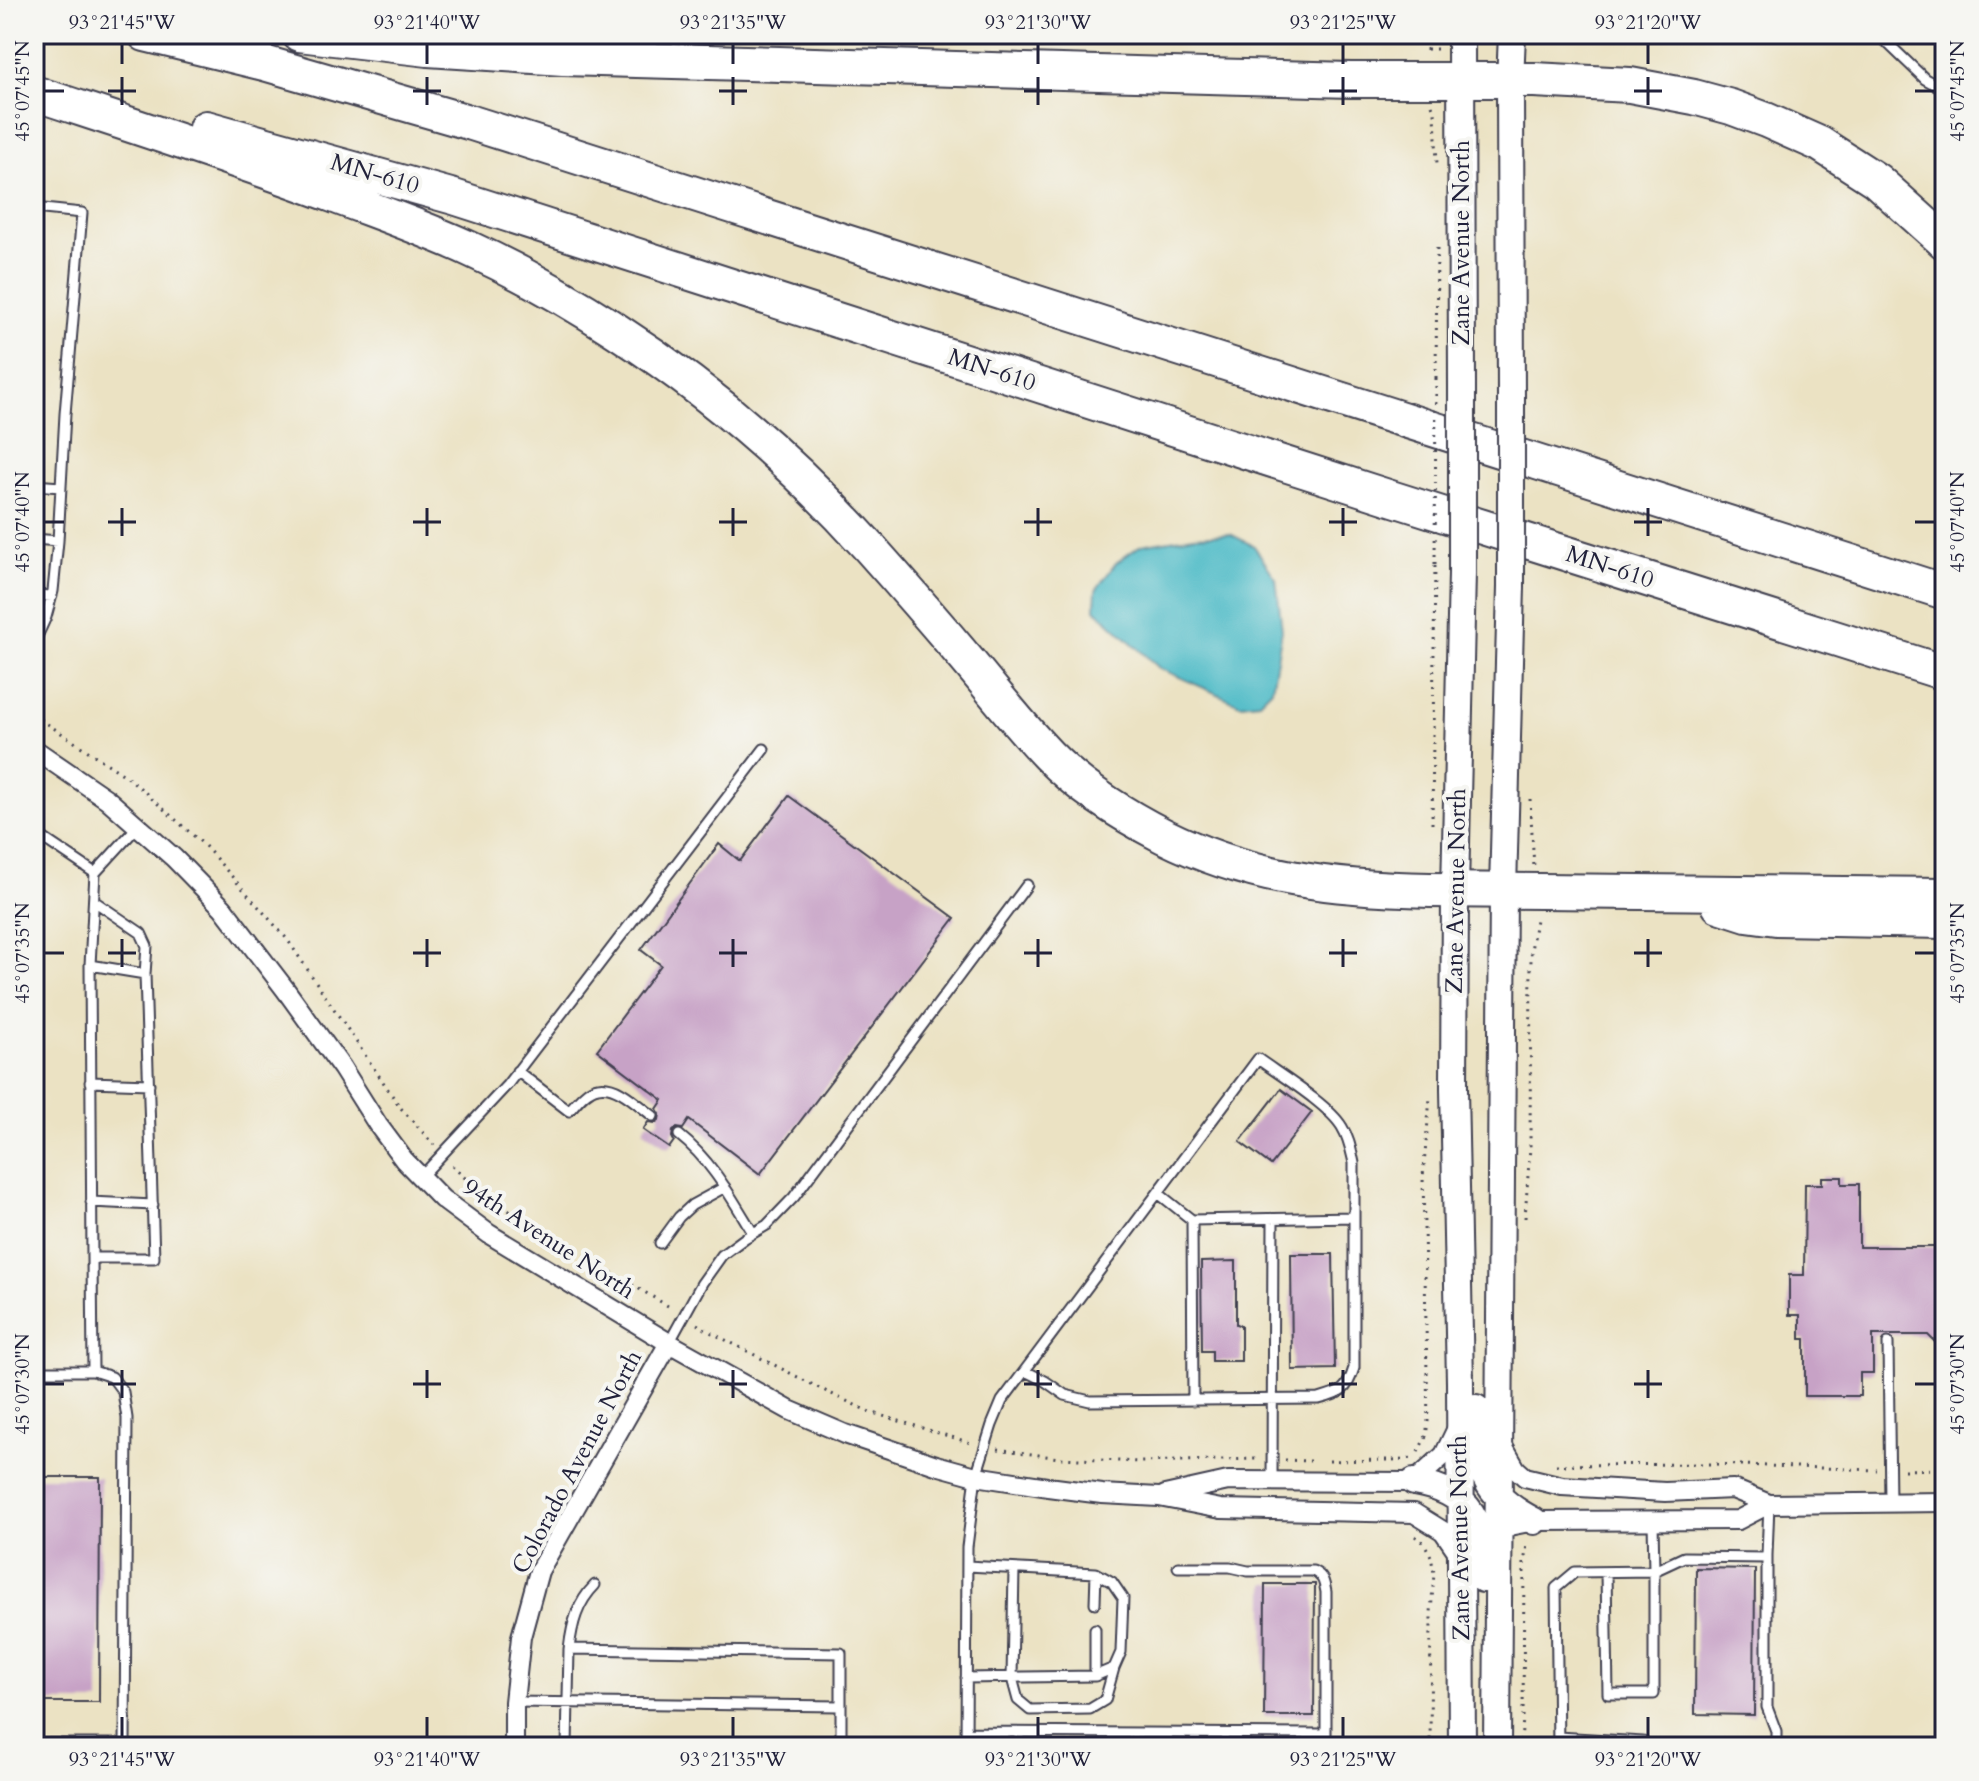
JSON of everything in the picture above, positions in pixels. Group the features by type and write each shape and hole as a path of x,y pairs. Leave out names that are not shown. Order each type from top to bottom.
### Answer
{"highway":[{"path":"145,34 264,63 472,123 1945,592"},
{"path":"299,34 428,49 483,42 626,37 1216,53 1262,57 1351,80 1534,80 1656,89 1694,97 1766,120 1820,144 1864,171 1945,242"},
{"path":"34,90 261,168 420,228 511,269 618,331 708,395 800,476 871,550 1051,758 1108,803 1197,851 1295,880 1357,887 1945,895"},
{"name":"MN-610","path":"34,90 210,129 454,197 1945,673"},
{"path":"1686,891 1747,914 1776,918 1945,921"}],"main road":[{"name":"Zane Avenue North","path":"1461,34 1462,572 1455,890 1442,1096 1459,1423 1462,1747"},
{"name":"Zane Avenue North","path":"1497,1736 1499,1440 1519,890 1511,586 1512,34"},
{"path":"1442,1096 1472,1270 1478,1442 1482,1472 1490,1489 1530,1533"},
{"path":"1414,1475 1460,1498 1472,1513 1479,1531 1483,1572 1483,1649 1497,1736"}],"street":[{"name":"94th Avenue North","path":"34,749 107,799 174,858 223,908 342,1068 378,1125 420,1178 442,1199 489,1234 669,1343 789,1410 845,1434 976,1476 1102,1494 1159,1497 1221,1509 1414,1513 1443,1531 1461,1557"},
{"name":"Colorado Avenue North","path":"514,1747 514,1702 521,1637 539,1571 669,1343"},
{"path":"1414,1475 1444,1455 1459,1423"},
{"path":"1499,1440 1516,1469 1525,1477 1562,1486 1665,1492 1733,1489 1769,1504 1945,1502"},
{"name":"94th Avenue North","path":"1159,1497 1228,1481 1414,1475"},
{"path":"1499,1536 1509,1526 1530,1533 1653,1521 1738,1520 1769,1504"}],"lane":[{"path":"1878,34 1925,79 1945,90"},
{"path":"34,208 82,213 52,596 34,643"},
{"path":"34,485 61,487"},
{"path":"34,539 58,541"},
{"path":"34,595 52,596"},
{"path":"420,1178 507,1085 764,749"},
{"path":"93,1371 90,965 95,873 138,826"},
{"path":"34,832 95,873"},
{"path":"669,1343 702,1283 722,1255 767,1225 794,1197 1027,885"},
{"path":"92,1258 154,1258 145,974 147,946 141,933 94,901"},
{"path":"90,965 145,974"},
{"path":"966,1747 967,1547 976,1476 1002,1401 1258,1059 1327,1110 1340,1124 1350,1142 1354,1163 1354,1368 1349,1384 1338,1394 1319,1399 1090,1401 1065,1395 1025,1371"},
{"path":"517,1071 569,1111 588,1092 596,1087 607,1087 622,1093 653,1116"},
{"path":"90,1082 149,1084"},
{"path":"679,1135 702,1156 753,1233"},
{"path":"660,1243 692,1205 725,1187"},
{"path":"1158,1193 1192,1220 1354,1217"},
{"path":"91,1202 153,1205"},
{"path":"1272,1481 1273,1219"},
{"path":"1192,1220 1193,1401"},
{"path":"1888,1343 1890,1503"},
{"path":"34,1371 93,1371 112,1377 123,1392 127,1418 125,1746 34,1744"},
{"path":"1769,1504 1767,1707 1776,1731 1776,1747"},
{"path":"1606,1572 1608,1694 1654,1694 1653,1521"},
{"path":"1643,1747 1643,1742 1558,1742 1556,1588 1575,1572 1654,1571 1684,1557 1767,1558"},
{"path":"967,1566 1096,1573 1112,1582 1123,1598 1121,1652 1105,1700 1090,1709 1030,1710 1018,1700 1012,1678 1014,1569"},
{"path":"966,1732 1326,1734 1326,1592 1320,1575 1313,1571 1178,1567"},
{"path":"1095,1603 1096,1573"},
{"path":"567,1747 571,1629 586,1594 595,1585"},
{"path":"1095,1629 1095,1676"},
{"path":"569,1649 841,1653 841,1747"},
{"path":"966,1678 1095,1676 1114,1668"},
{"path":"514,1702 841,1706"},
{"path":"1019,1733 1019,1747"},
{"path":"1136,1733 1136,1747"},
{"path":"1195,1733 1196,1747"},
{"path":"1305,1734 1305,1747"}],"path":[{"path":"1428,34 1426,80 1435,112 1437,166"},
{"path":"1432,823 1437,241"},
{"path":"1524,1228 1530,1147 1531,951 1536,919 1519,890 1529,795"},
{"path":"1414,1475 1413,1458 1426,1436 1428,1422 1423,1177 1442,1096"},
{"path":"1554,1465 1713,1464 1880,1470"},
{"path":"1899,1470 1945,1469"},
{"path":"1414,1524 1415,1537 1424,1543 1431,1556 1434,1573 1430,1747"},
{"path":"1520,1747 1524,1563 1530,1533"}],"water":[{"path":"1230,534 1254,546 1276,579 1282,630 1272,689 1259,702 1240,704 1159,668 1095,609 1096,590 1116,563 1141,545 1194,536"}],"building":[{"path":"789,796 955,918 760,1174 689,1120 683,1129 673,1131 674,1141 669,1148 643,1130 648,1122 659,1120 657,1109 663,1100 597,1050 661,965 641,950 719,844 740,861"},
{"path":"1281,1089 1312,1112 1271,1165 1240,1142"},
{"path":"1822,1177 1842,1177 1842,1184 1859,1184 1859,1247 1945,1247 1945,1352 1928,1335 1873,1335 1873,1373 1860,1373 1860,1396 1805,1396 1805,1339 1800,1339 1800,1315 1789,1315 1789,1275 1804,1275 1805,1184 1822,1184"},
{"path":"1291,1254 1333,1254 1335,1369 1292,1370"},
{"path":"1236,1261 1236,1324 1241,1326 1241,1361 1212,1361 1212,1351 1202,1351 1201,1262"},
{"path":"34,1477 100,1477 99,1702 34,1702"},
{"path":"1696,1568 1755,1569 1754,1715 1695,1714"},
{"path":"1265,1584 1315,1584 1314,1716 1264,1716"}]}
